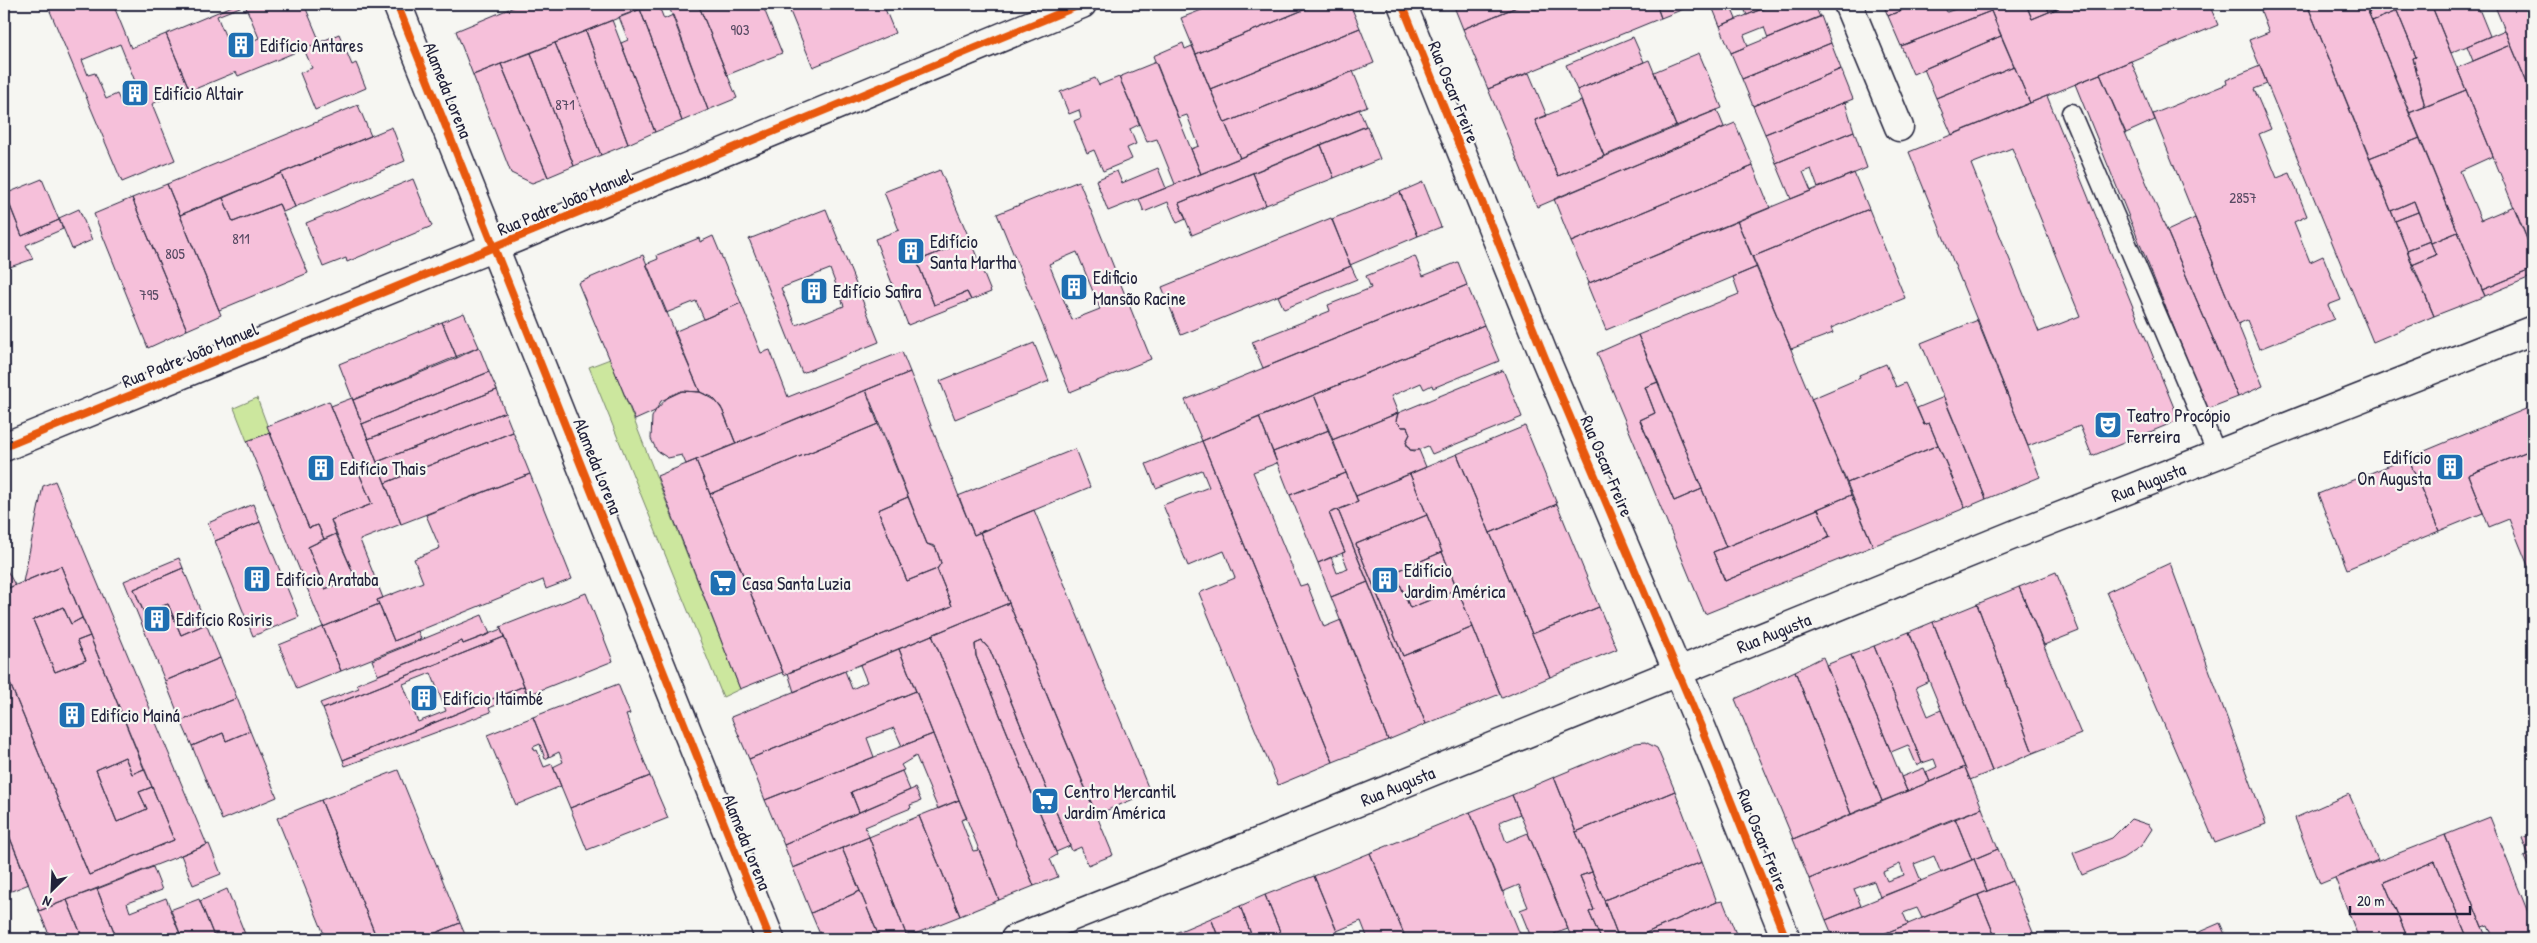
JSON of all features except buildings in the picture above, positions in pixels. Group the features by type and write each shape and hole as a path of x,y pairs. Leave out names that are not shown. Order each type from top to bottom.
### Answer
{"street":[{"name":"Alameda Lorena","path":"398,4 770,939"},
{"name":"Rua Padre João Manuel","path":"4,447 494,248 1082,4"},
{"name":"Rua Oscar Freire","path":"1402,4 1545,358 1678,670 1786,939"},
{"path":"1848,4 1899,127"},
{"name":"Rua Augusta","path":"1015,939 1238,851 1678,670 2216,454 2533,330"}],"lane":[{"path":"2071,113 2216,454"}],"green space":[{"path":"610,359 740,689 723,697 589,367"},
{"path":"257,398 270,433 247,441 234,408"}],"cycle path":[{"path":"397,4 770,939"},
{"path":"4,447 1082,4"},
{"path":"1402,4 1545,358 1702,729 1786,939"}],"place":[{"name":"Edifício Antares","path":"241,45"},
{"name":"Edifício Altair","path":"135,93"},
{"name":"Edifício Santa Martha","path":"911,251"},
{"name":"Edificio Mansão Racine","path":"1074,287"},
{"name":"Edifício Safira","path":"814,291"},
{"name":"Teatro Procópio Ferreira","path":"2108,425"},
{"name":"Edifício On Augusta","path":"2450,467"},
{"name":"Edifício Thais","path":"321,468"},
{"name":"Edifício Arataba","path":"257,579"},
{"name":"Edifício Jardim América","path":"1385,580"},
{"name":"Casa Santa Luzia","path":"723,583"},
{"name":"Edifício Rosiris","path":"157,619"},
{"name":"Edifício Itaimbé","path":"424,698"},
{"name":"Edifício Mainá","path":"72,715"},
{"name":"Centro Mercantil Jardim América","path":"1045,801"}]}
